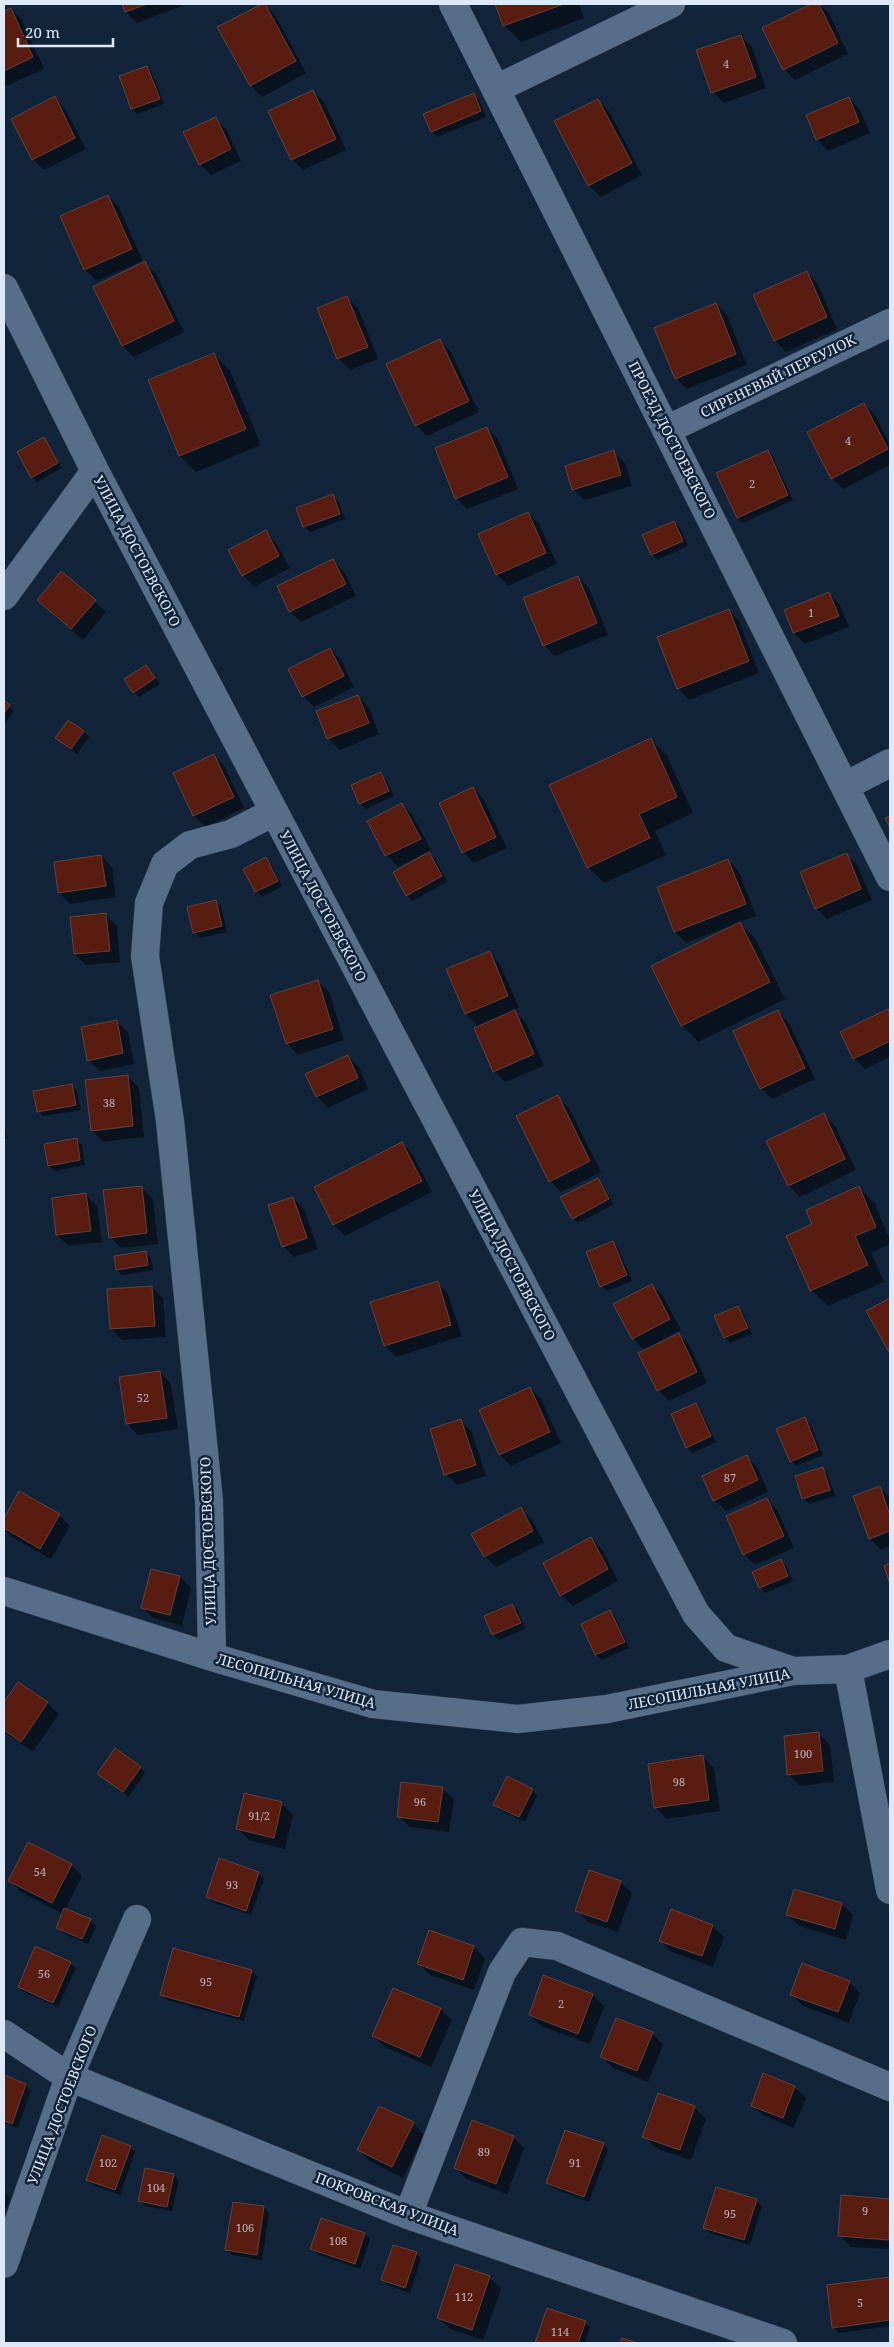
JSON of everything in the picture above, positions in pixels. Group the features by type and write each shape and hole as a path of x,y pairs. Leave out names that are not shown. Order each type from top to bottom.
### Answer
{"street":[{"name":"ПРОЕЗД ДОСТОЕВСКОГО","path":"453,4 890,877"},
{"path":"496,89 671,4"},
{"name":"УЛИЦА ДОСТОЕВСКОГО","path":"4,288 95,471 696,1614 726,1648 793,1671"},
{"name":"СИРЕНЕВЫЙ ПЕРЕУЛОК","path":"666,430 890,323"},
{"path":"4,596 95,471"},
{"path":"845,786 890,763"},
{"name":"УЛИЦА ДОСТОЕВСКОГО","path":"212,1657 209,1501 170,1121 146,956 148,903 164,864 190,845 231,834 274,812"},
{"name":"ЛЕСОПИЛЬНАЯ УЛИЦА","path":"4,1591 212,1657 373,1704 518,1719 608,1709 793,1671 848,1670 890,1654"},
{"path":"848,1670 890,1890"},
{"name":"УЛИЦА ДОСТОЕВСКОГО","path":"4,2264 69,2077 137,1919"},
{"path":"408,2215 502,1972 522,1942 557,1946 890,2087"},
{"name":"ПОКРОВСКАЯ УЛИЦА","path":"4,2034 69,2077 408,2215 783,2343"}],"building":[{"path":"122,4 147,4 125,12"},
{"path":"265,4 296,61 250,86 217,27"},
{"path":"495,4 564,4 503,26"},
{"path":"811,4 819,4 838,43 783,70 762,28"},
{"path":"11,8 33,57 4,71 4,11"},
{"path":"741,35 756,77 711,93 696,50"},
{"path":"147,66 160,99 131,109 119,76"},
{"path":"313,90 336,139 291,160 268,111"},
{"path":"474,93 481,111 431,132 423,114"},
{"path":"55,96 75,138 32,160 11,119"},
{"path":"849,97 859,122 816,140 806,115"},
{"path":"598,99 632,163 588,186 554,121"},
{"path":"216,117 231,149 199,165 183,132"},
{"path":"108,195 132,249 84,270 60,216"},
{"path":"145,261 174,321 122,346 93,287"},
{"path":"807,271 827,317 774,341 753,295"},
{"path":"347,296 368,347 337,359 317,308"},
{"path":"716,303 736,354 675,379 654,328"},
{"path":"440,339 469,401 415,426 386,364"},
{"path":"214,353 246,429 179,456 148,380"},
{"path":"864,403 888,449 831,479 807,432"},
{"path":"487,427 508,477 455,499 435,448"},
{"path":"44,437 58,463 31,478 17,452"},
{"path":"614,450 621,475 572,490 565,466"},
{"path":"768,450 788,495 737,518 716,473"},
{"path":"333,494 340,514 303,527 296,508"},
{"path":"528,512 546,553 496,575 478,534"},
{"path":"674,521 683,541 651,555 642,535"},
{"path":"266,530 279,556 242,576 228,550"},
{"path":"333,559 346,584 289,612 277,586"},
{"path":"61,571 96,600 71,629 37,600"},
{"path":"578,576 597,623 543,646 523,598"},
{"path":"829,592 839,616 793,633 784,610"},
{"path":"729,609 749,661 677,689 657,637"},
{"path":"330,648 344,676 302,697 288,669"},
{"path":"146,665 155,678 133,693 124,679"},
{"path":"358,695 369,723 327,739 316,711"},
{"path":"4,700 10,705 4,713"},
{"path":"68,720 84,731 71,749 55,738"},
{"path":"651,738 677,797 639,814 650,838 587,868 549,785"},
{"path":"214,754 234,797 193,816 173,773"},
{"path":"381,772 389,791 359,804 351,785"},
{"path":"473,787 496,837 462,853 439,803"},
{"path":"402,803 421,839 385,856 367,821"},
{"path":"890,816 890,827 885,818"},
{"path":"429,852 442,876 406,896 393,872"},
{"path":"847,853 861,889 815,909 800,872"},
{"path":"101,855 106,886 58,893 54,862"},
{"path":"266,857 278,881 255,892 243,869"},
{"path":"728,859 746,904 674,932 657,887"},
{"path":"216,900 222,926 193,933 187,907"},
{"path":"106,913 110,951 74,954 70,917"},
{"path":"740,922 770,982 681,1026 651,966"},
{"path":"490,951 508,996 465,1014 446,969"},
{"path":"318,980 333,1029 286,1044 270,995"},
{"path":"888,1009 890,1013 890,1041 853,1059 840,1032"},
{"path":"515,1010 534,1054 493,1072 474,1028"},
{"path":"778,1010 805,1068 760,1089 733,1031"},
{"path":"117,1020 123,1053 87,1061 81,1027"},
{"path":"348,1055 358,1078 316,1097 305,1074"},
{"path":"128,1075 133,1126 91,1131 85,1080"},
{"path":"72,1084 76,1105 37,1112 33,1091"},
{"path":"558,1095 590,1161 549,1182 516,1116"},
{"path":"824,1113 845,1159 788,1186 766,1141"},
{"path":"77,1138 80,1160 48,1166 44,1144"},
{"path":"402,1142 422,1181 333,1225 314,1187"},
{"path":"598,1178 609,1199 572,1219 560,1197"},
{"path":"142,1186 147,1233 109,1238 103,1190"},
{"path":"859,1186 876,1227 855,1236 868,1265 810,1291 786,1236 812,1224 806,1210"},
{"path":"86,1193 91,1231 56,1235 52,1198"},
{"path":"293,1197 307,1238 282,1247 268,1205"},
{"path":"613,1241 627,1275 600,1287 586,1252"},
{"path":"146,1251 148,1265 116,1270 114,1256"},
{"path":"438,1281 451,1325 384,1346 370,1302"},
{"path":"652,1284 670,1319 632,1339 613,1304"},
{"path":"152,1286 155,1326 110,1329 107,1289"},
{"path":"890,1298 890,1351 889,1352 866,1311"},
{"path":"738,1306 748,1328 724,1338 714,1316"},
{"path":"679,1333 697,1372 657,1391 638,1353"},
{"path":"160,1371 167,1418 126,1424 119,1377"},
{"path":"530,1387 550,1432 499,1455 479,1410"},
{"path":"696,1403 711,1436 686,1448 671,1414"},
{"path":"805,1417 818,1450 790,1462 776,1429"},
{"path":"461,1419 476,1465 444,1475 430,1429"},
{"path":"747,1455 758,1480 713,1501 702,1476"},
{"path":"823,1467 830,1490 802,1499 795,1476"},
{"path":"880,1486 890,1516 890,1531 869,1539 853,1496"},
{"path":"19,1491 60,1514 40,1549 4,1528 4,1518"},
{"path":"767,1498 784,1536 743,1555 726,1516"},
{"path":"521,1507 533,1531 484,1557 471,1534"},
{"path":"591,1537 608,1569 560,1596 543,1563"},
{"path":"781,1559 788,1576 759,1588 752,1572"},
{"path":"890,1563 890,1584 884,1566"},
{"path":"151,1569 180,1576 170,1615 141,1608"},
{"path":"512,1604 521,1623 492,1635 484,1616"},
{"path":"610,1610 625,1642 595,1655 581,1624"},
{"path":"18,1682 48,1702 21,1742 4,1730 4,1702"},
{"path":"819,1732 823,1771 787,1775 784,1736"},
{"path":"115,1748 141,1767 123,1792 97,1774"},
{"path":"703,1755 709,1800 654,1808 648,1764"},
{"path":"507,1776 533,1789 519,1817 493,1805"},
{"path":"401,1782 443,1787 438,1822 397,1817"},
{"path":"244,1793 282,1802 274,1838 236,1829"},
{"path":"28,1842 72,1864 52,1903 8,1881"},
{"path":"219,1858 259,1872 246,1911 206,1897"},
{"path":"589,1870 621,1881 607,1922 575,1911"},
{"path":"794,1889 842,1903 835,1929 786,1915"},
{"path":"64,1908 91,1919 82,1939 56,1928"},
{"path":"671,1909 713,1925 702,1956 659,1941"},
{"path":"429,1930 474,1946 463,1980 417,1964"},
{"path":"35,1946 71,1962 53,2003 18,1987"},
{"path":"173,1948 252,1970 239,2017 160,1995"},
{"path":"802,1963 850,1981 838,2012 790,1995"},
{"path":"543,1975 593,1994 578,2034 529,2015"},
{"path":"393,1988 441,2008 420,2057 372,2036"},
{"path":"616,2018 653,2032 637,2071 600,2057"},
{"path":"763,2073 795,2086 783,2118 751,2106"},
{"path":"4,2075 26,2084 12,2124 4,2121"},
{"path":"658,2093 695,2106 680,2150 642,2137"},
{"path":"379,2106 414,2122 392,2167 357,2150"},
{"path":"472,2120 514,2136 496,2184 454,2168"},
{"path":"565,2130 604,2143 584,2197 546,2183"},
{"path":"102,2135 131,2146 115,2190 86,2180"},
{"path":"145,2168 174,2174 167,2207 138,2201"},
{"path":"716,2187 757,2199 744,2240 703,2228"},
{"path":"841,2195 890,2199 889,2240 838,2236"},
{"path":"233,2202 264,2206 257,2255 225,2250"},
{"path":"321,2218 365,2233 355,2264 310,2249"},
{"path":"393,2245 417,2252 405,2288 381,2280"},
{"path":"455,2264 490,2276 472,2330 437,2318"},
{"path":"890,2277 890,2320 832,2328 827,2285"},
{"path":"547,2308 586,2321 578,2343 535,2343"},
{"path":"622,2338 637,2343 620,2343"}]}
